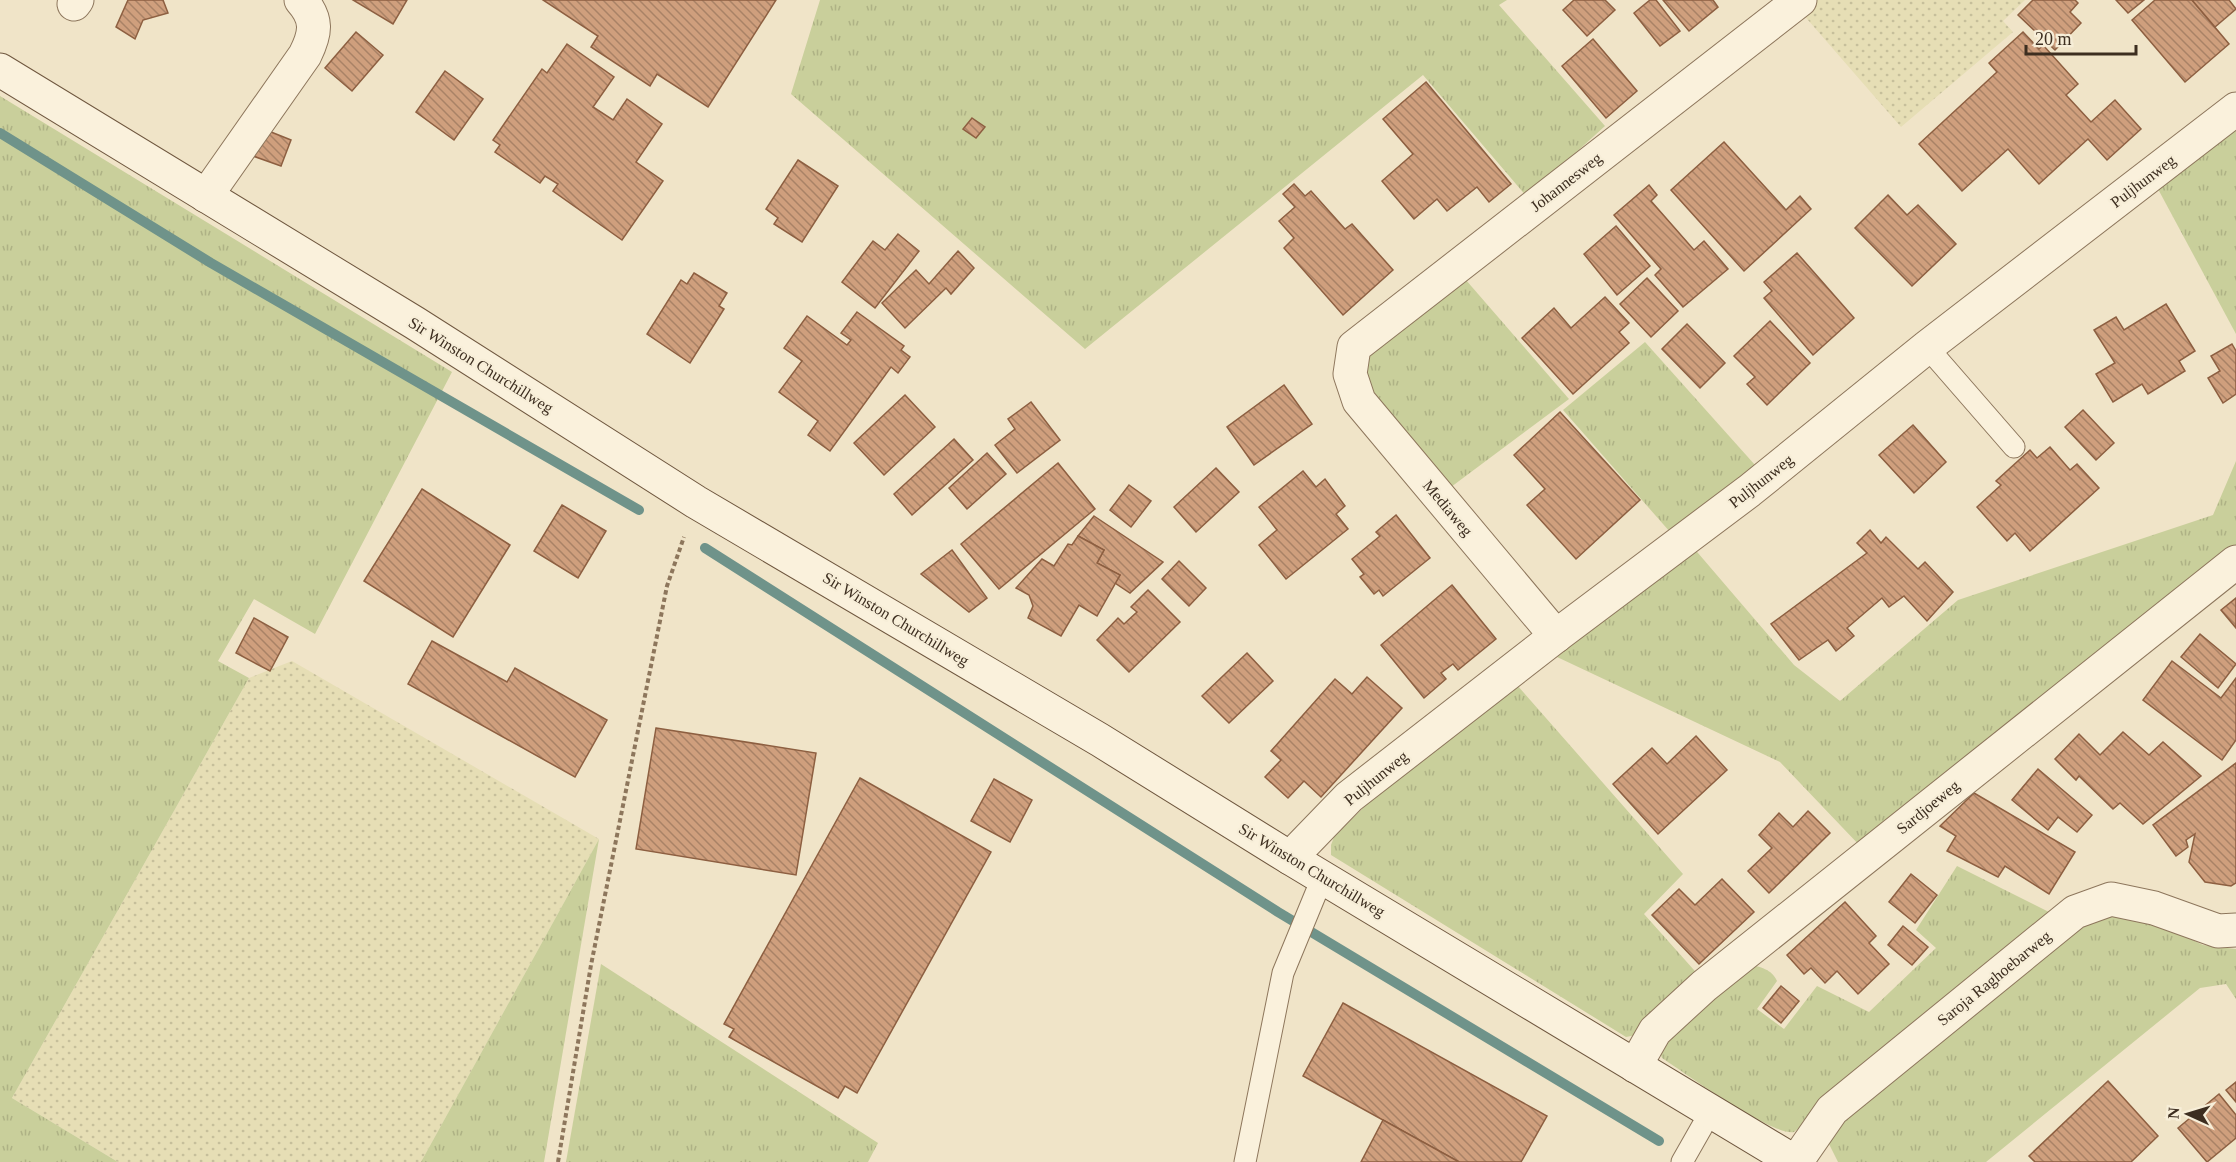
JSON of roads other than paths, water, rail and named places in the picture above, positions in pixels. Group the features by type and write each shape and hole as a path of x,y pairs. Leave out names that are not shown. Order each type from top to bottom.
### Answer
{"street":[{"path":"206,196 313,41 315,21 301,0"},
{"name":"Johannesweg","path":"1350,374 1354,347 1800,0"},
{"name":"Sir Winston Churchillweg","path":"0,70 415,323 696,502 1100,740 1290,858 1796,1162"},
{"name":"Puljhunweg","path":"1290,858 1349,797 1556,636 1749,491 1927,347 2236,109"},
{"name":"Mediaweg","path":"1350,374 1359,401 1556,636"},
{"name":"Sardjoeweg","path":"1635,1066 1655,1031 1704,986 2236,562"},
{"name":"Saroja Raghoebarweg","path":"1796,1162 1832,1110 2075,912 2111,899 2154,908 2218,931 2236,930"}],"lane":[{"path":"1927,347 2014,447"},
{"path":"1245,1162 1287,964 1323,876"},
{"path":"1682,1162 1711,1112"}],"waterway":[{"path":"0,133 211,263 639,510"},
{"path":"705,548 1278,912 1659,1141"}]}
